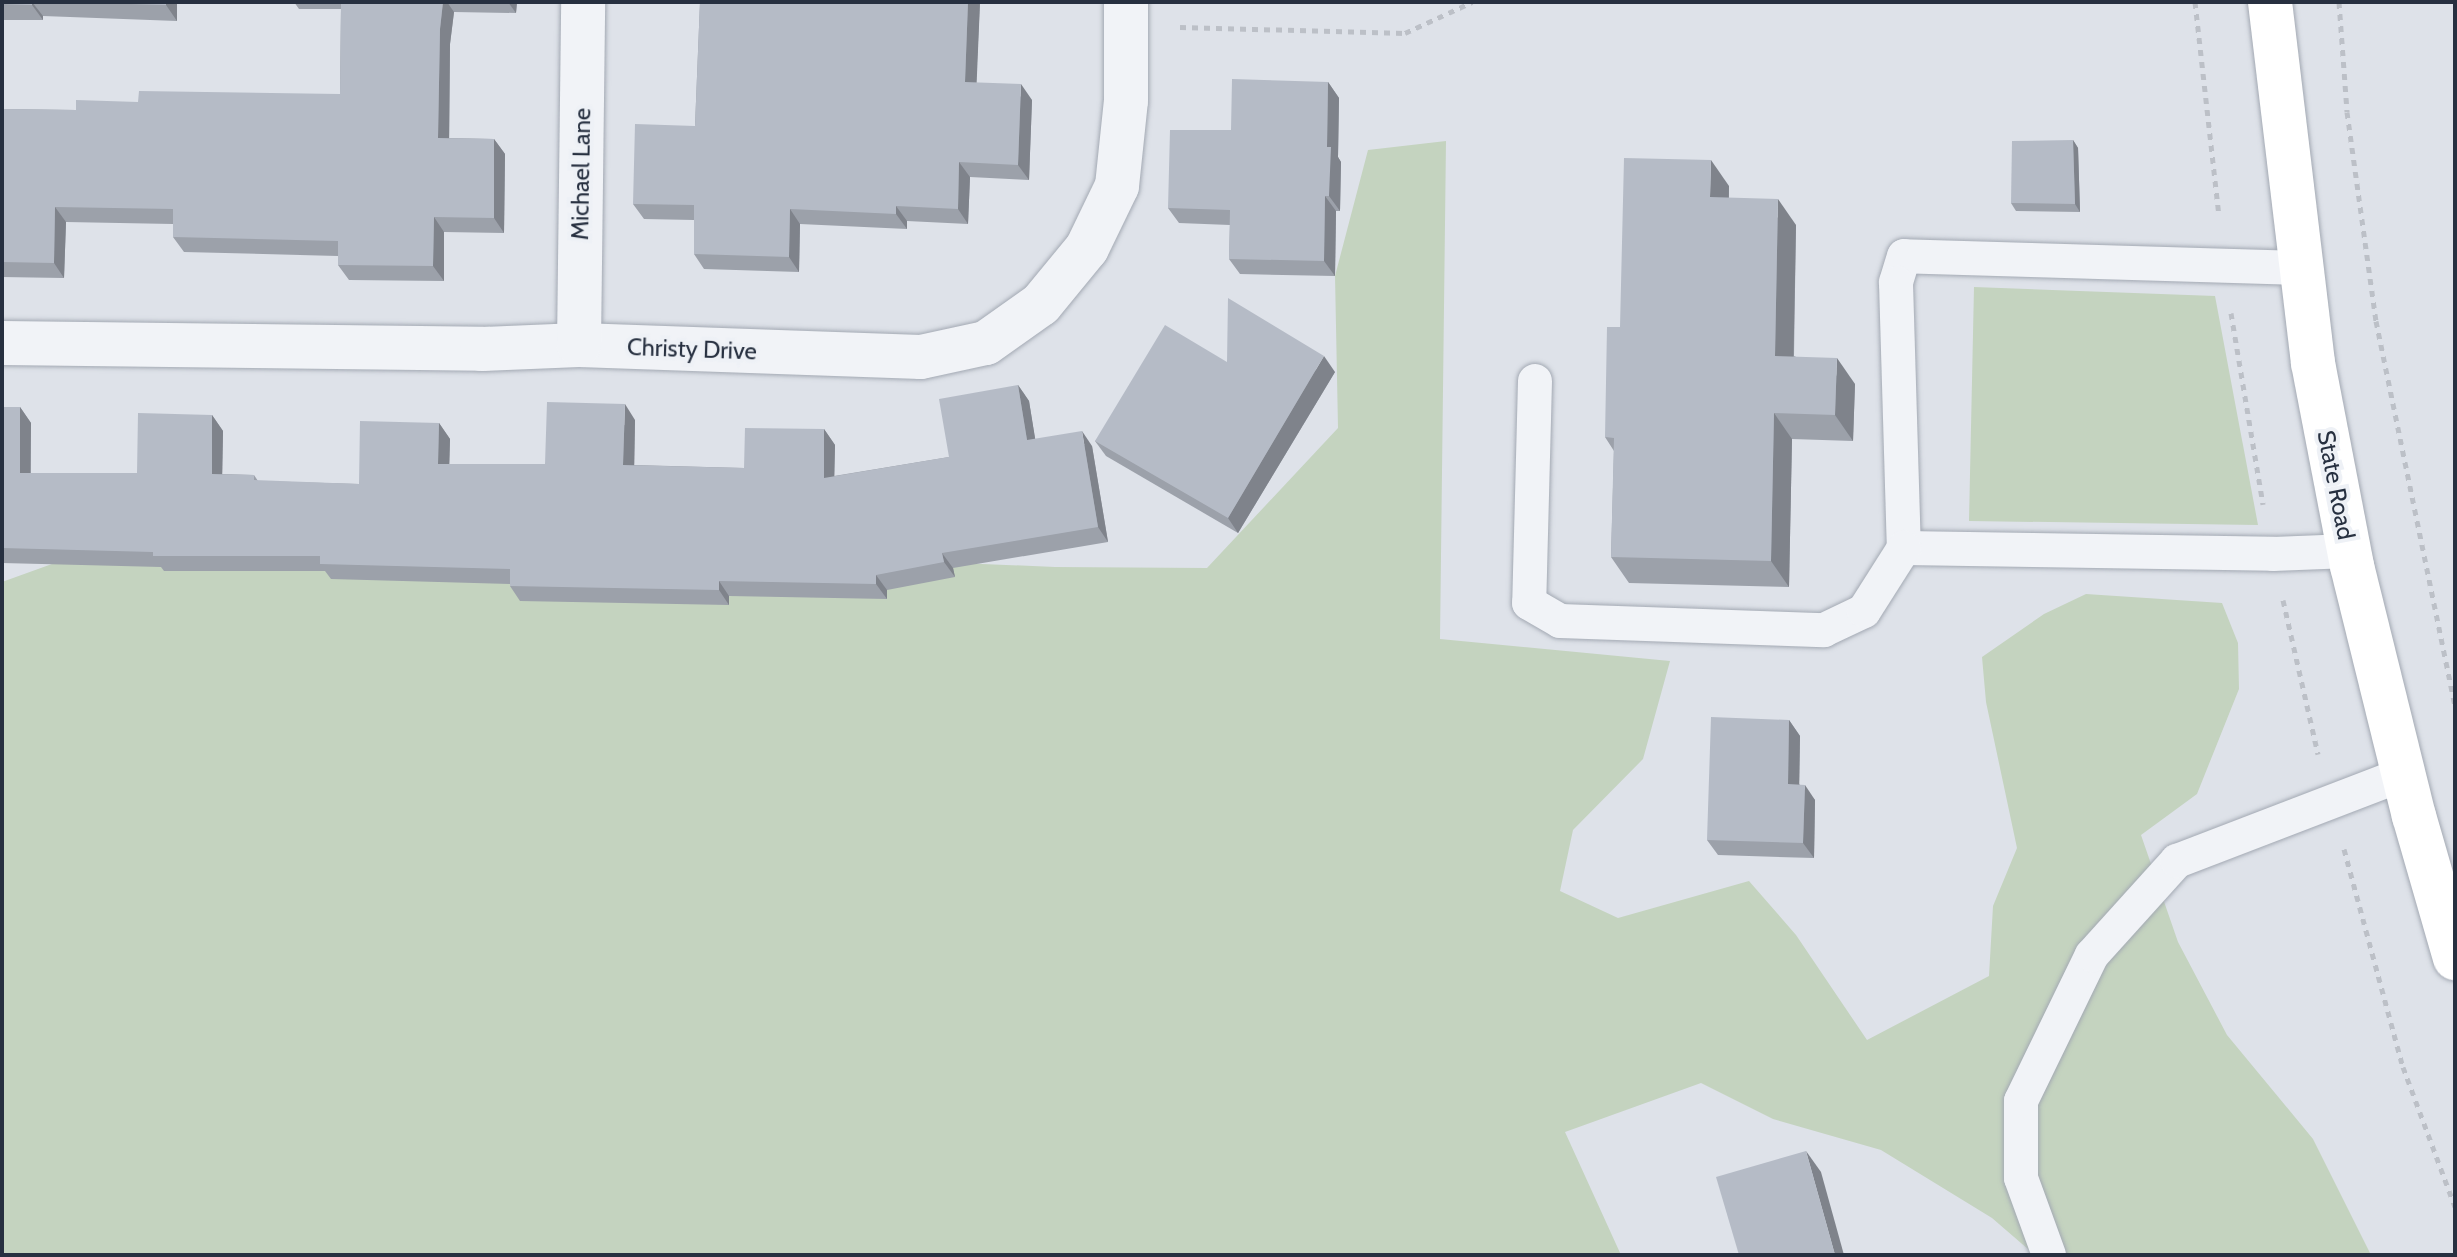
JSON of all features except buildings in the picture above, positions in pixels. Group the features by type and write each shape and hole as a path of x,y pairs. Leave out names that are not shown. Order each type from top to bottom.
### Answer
{"main road":[{"name":"State Road","path":"2270,2 2313,363 2349,551 2404,774 2455,958"}],"street":[{"name":"Michael Lane","path":"579,345 583,2"},
{"name":"Christy Drive","path":"2,343 482,349 579,345 921,357 986,343 1041,304 1087,248 1117,186 1126,101 1126,2"}],"lane":[{"path":"1535,381 1529,603 1560,621 1824,630 1864,611 1904,548 1896,283 1904,256 2301,268"},
{"path":"1904,548 2273,554 2349,551"},
{"path":"2049,1255 2021,1178 2021,1101 2092,955 2177,861 2404,774"}],"path":[{"path":"1177,27 1405,33 1472,2"},
{"path":"2195,2 2225,266 2273,554 2331,802 2403,1067 2455,1207"},
{"path":"2339,2 2347,112 2376,321 2455,707"}],"green space":[{"path":"1446,141 1440,639 1670,661 1643,759 1573,830 1560,891 1618,918 1749,881 1796,935 1867,1040 1989,976 1993,906 2017,848 1986,702 1982,657 2044,614 2086,594 2222,603 2238,643 2239,689 2197,794 2141,835 2178,942 2227,1035 2313,1139 2371,1255 2035,1255 1992,1218 1881,1150 1773,1119 1701,1083 1565,1132 1621,1255 2,1255 2,582 149,529 1055,567 1207,568 1338,428 1335,276 1368,150"},
{"path":"1974,287 2215,296 2258,525 1969,521"}]}
